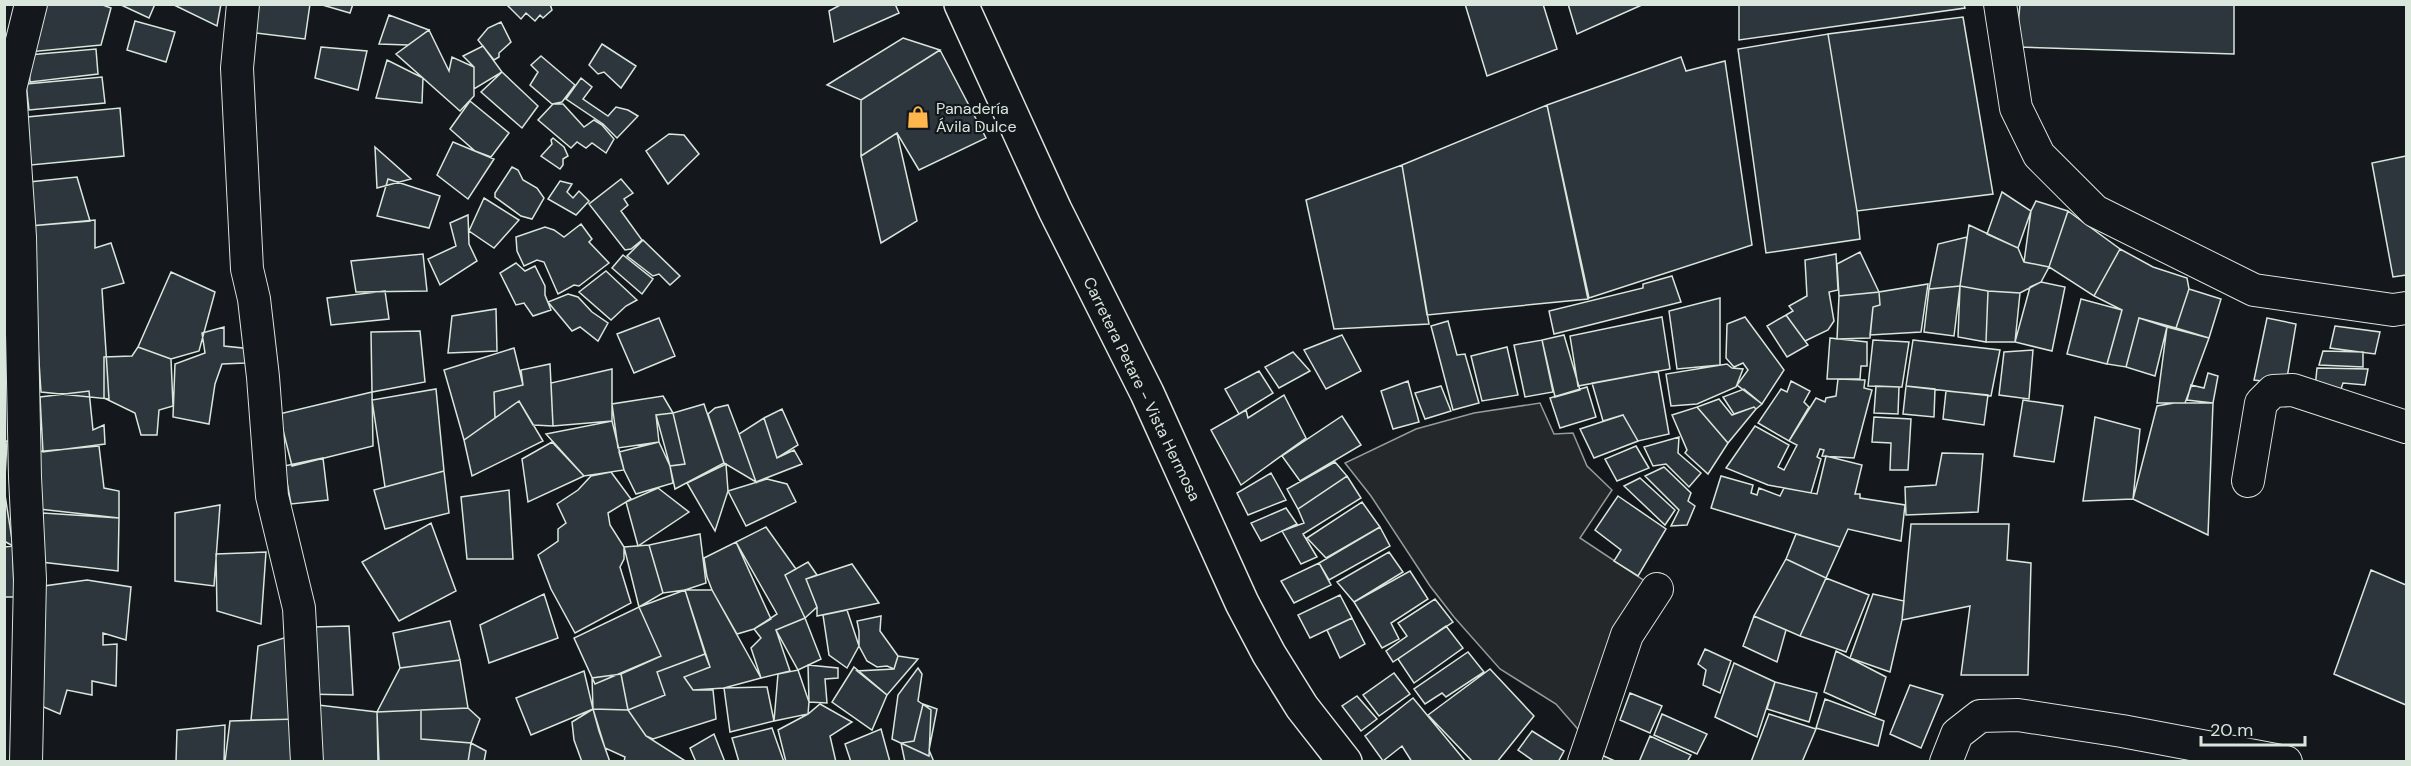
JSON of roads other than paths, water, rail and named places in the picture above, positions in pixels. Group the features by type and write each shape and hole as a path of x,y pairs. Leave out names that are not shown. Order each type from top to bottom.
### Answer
{"main road":[{"name":"Carretera Petare - Vista Hermosa","path":"961,4 1055,210 1147,393 1242,603 1269,654 1302,707 1345,762"}],"street":[{"path":"26,762 30,579 25,477 20,237 10,89 31,4"},
{"path":"243,4 237,68 247,269 254,299 263,377 272,496 299,608 307,762"},
{"path":"2000,4 2016,108 2039,155 2095,211 2254,290 2393,310 2406,308"},
{"path":"2248,481 2261,403 2273,391 2294,390 2406,427"},
{"path":"1584,762 1628,634 1657,589"},
{"path":"1946,762 1957,734 1980,716 2018,715 2122,731 2286,762"}],"place":[{"name":"Panadería Ávila Dulce","path":"918,117"}]}
